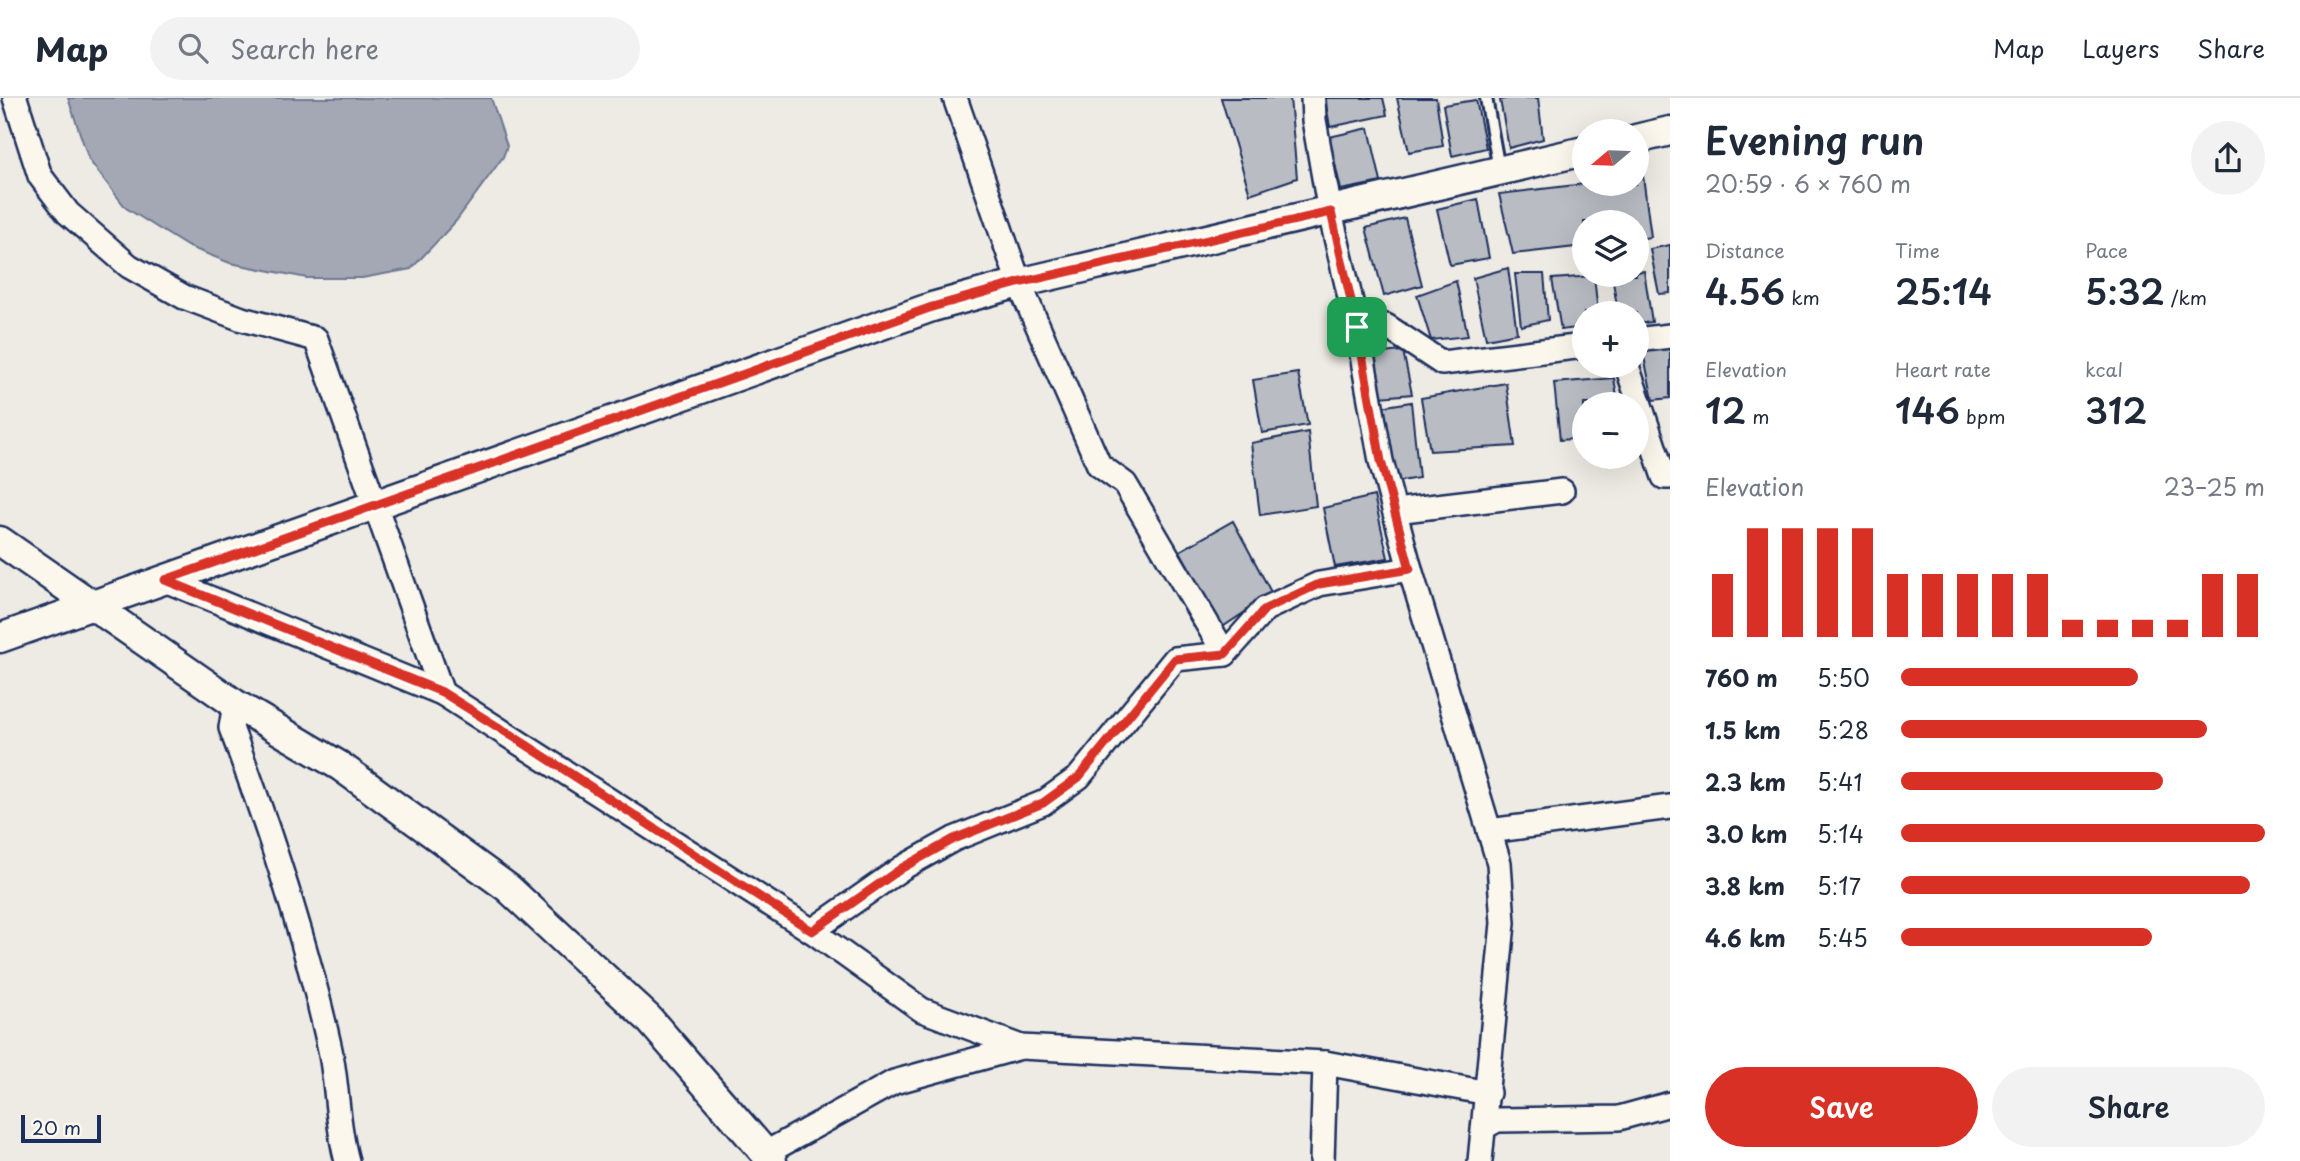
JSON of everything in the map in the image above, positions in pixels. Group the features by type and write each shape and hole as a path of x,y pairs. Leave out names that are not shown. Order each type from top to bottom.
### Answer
{"street":[{"path":"15,98 40,176 68,213 128,266 184,297 242,319 316,339 442,692"},
{"path":"955,98 1018,283 1099,465 1125,484 1225,654"},
{"path":"1313,98 1314,120 1331,212 1357,327 1381,461 1410,569 1499,863 1503,923 1480,1161"},
{"path":"1649,136 1670,131"},
{"path":"0,638 932,307 1018,283 1572,154"},
{"path":"1357,327 1386,326 1442,363 1572,347"},
{"path":"1649,338 1670,336"},
{"path":"1631,378 1664,477 1670,477"},
{"path":"1395,511 1562,491"},
{"path":"0,541 235,704 340,766 508,888 648,1018 769,1157 894,1082 1021,1046"},
{"path":"812,931 902,868 954,839 1043,803 1079,777 1175,659 1225,654 1265,609 1319,584 1410,569"},
{"path":"165,580 442,692 812,931 922,1010 1021,1046 1325,1063 1488,1093"},
{"path":"235,704 231,728 287,886 316,989 330,1048 347,1161"},
{"path":"1489,831 1670,807"},
{"path":"1322,1161 1325,1063"},
{"path":"1484,1127 1497,1120 1619,1118 1670,1104"}],"lane":[{"path":"1486,98 1499,172"}],"shaded area":[{"path":"68,98 491,98 507,146 503,157 456,221 411,269 362,278 307,278 230,263 187,246 126,208 89,160"}],"building":[{"path":"1221,98 1290,98 1297,178 1250,194"},
{"path":"1325,98 1383,98 1387,115 1330,127"},
{"path":"1397,98 1436,98 1443,146 1409,152"},
{"path":"1538,98 1543,139 1509,148 1500,100"},
{"path":"1476,100 1486,148 1452,156 1443,105"},
{"path":"1369,128 1381,182 1341,190 1329,137"},
{"path":"1572,185 1572,196 1646,196 1647,210 1572,210 1572,247 1513,254 1499,194"},
{"path":"1478,199 1489,258 1450,265 1437,209"},
{"path":"1405,218 1422,285 1384,296 1366,228"},
{"path":"1670,245 1670,293 1659,294 1650,249"},
{"path":"1508,268 1517,333 1486,339 1473,278"},
{"path":"1515,274 1544,274 1548,320 1521,326"},
{"path":"1572,278 1572,287 1595,287 1597,301 1572,301 1572,329 1561,330 1552,279"},
{"path":"1456,281 1468,336 1431,340 1417,295"},
{"path":"1614,287 1647,287 1649,301 1616,301"},
{"path":"1670,348 1670,398 1653,400 1648,378 1649,351"},
{"path":"1403,351 1412,394 1380,397 1371,354"},
{"path":"1298,373 1308,425 1262,433 1253,380"},
{"path":"1614,378 1616,392 1572,392 1572,439 1560,440 1554,383"},
{"path":"1506,383 1515,446 1430,451 1421,398"},
{"path":"1411,402 1419,478 1395,482 1380,407"},
{"path":"1308,432 1316,506 1260,515 1251,443"},
{"path":"1374,496 1388,558 1335,567 1323,508"},
{"path":"1233,521 1272,594 1221,628 1180,551"}],"route":[{"path":"1331,212 1357,327 1381,461 1410,569 1319,584 1265,609 1225,654 1175,659 1079,777 1043,803 954,839 902,868 812,931 442,692 165,580 932,307 1018,283 1331,212"}]}
